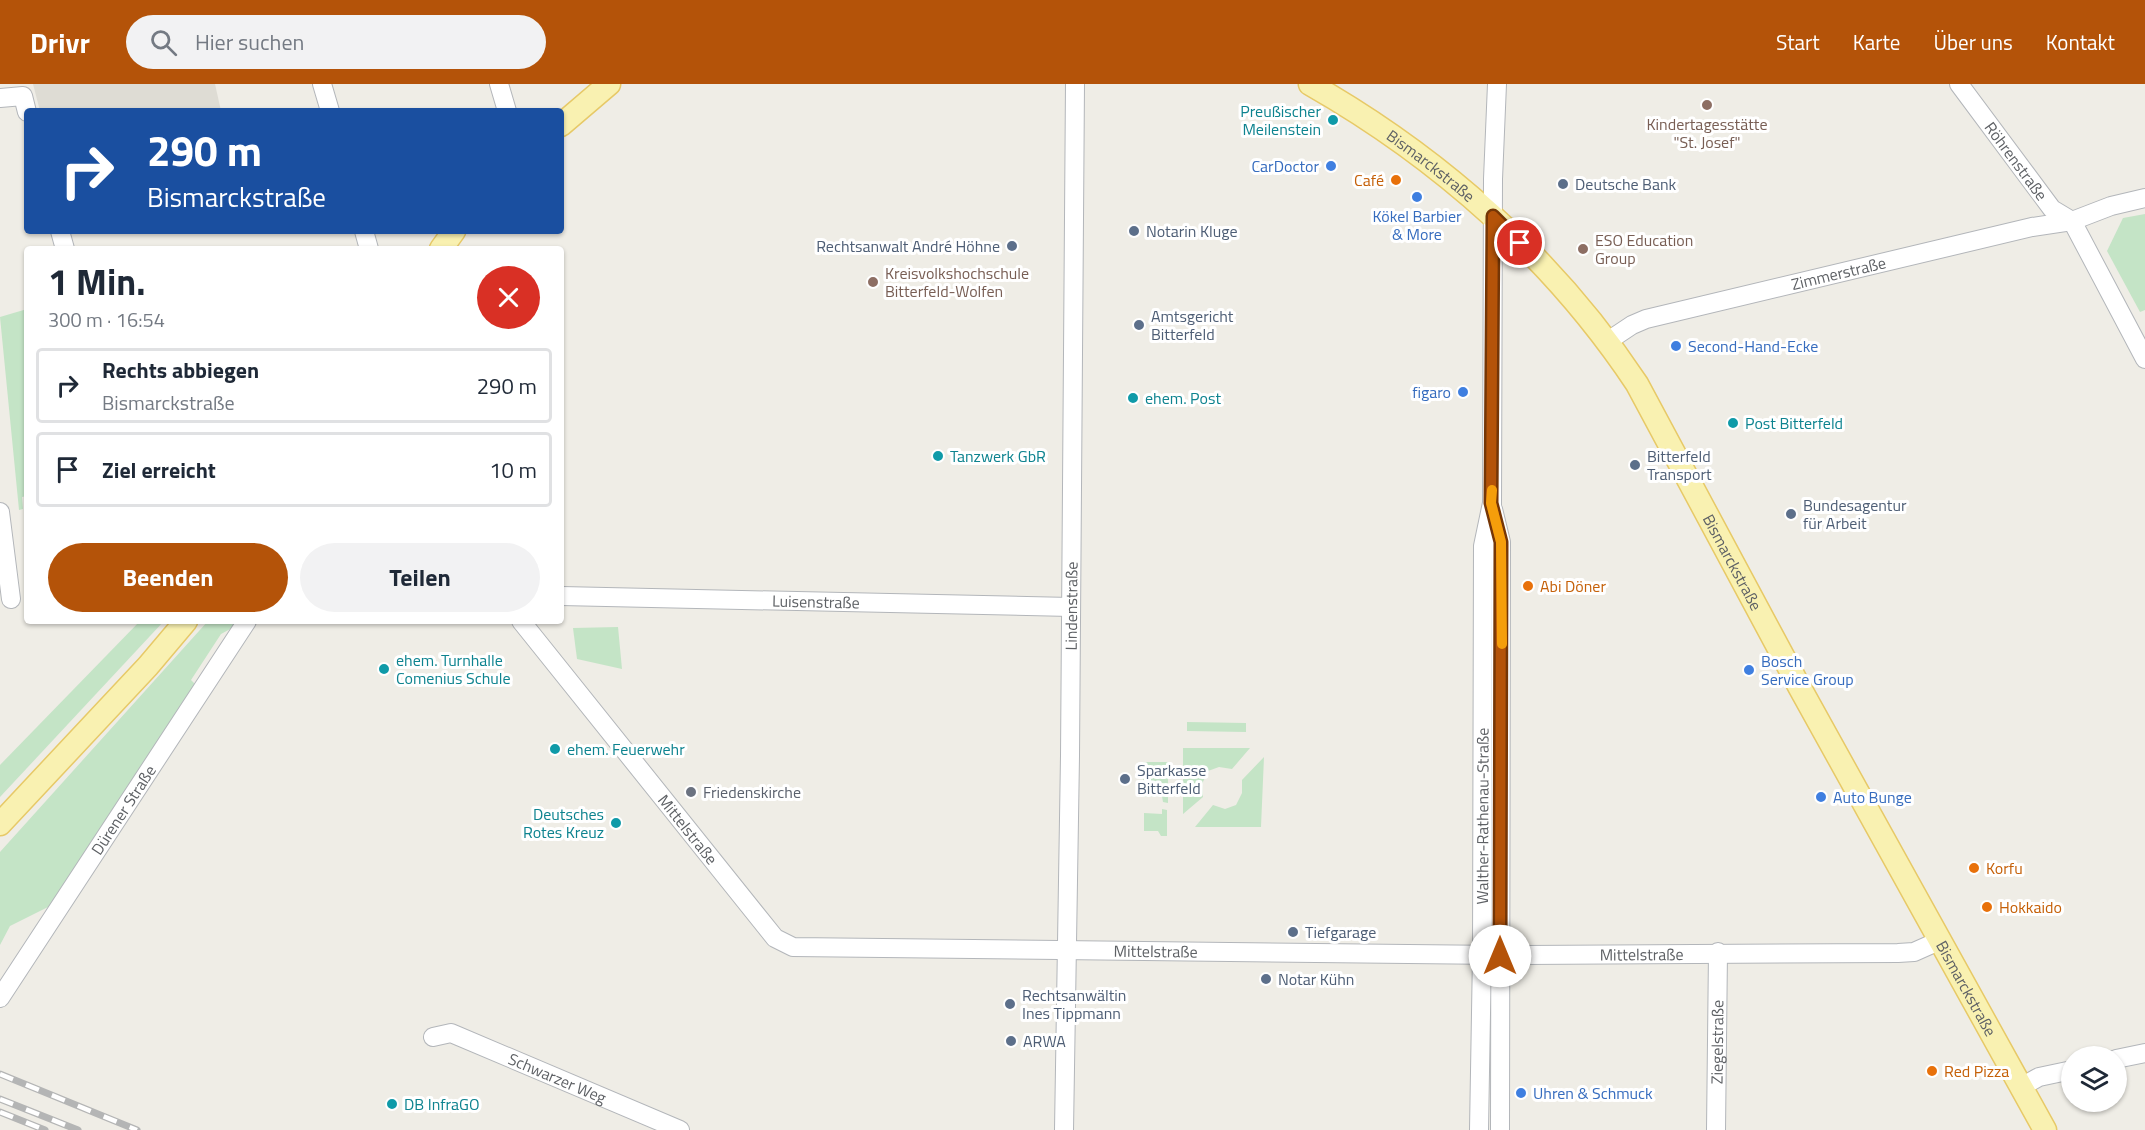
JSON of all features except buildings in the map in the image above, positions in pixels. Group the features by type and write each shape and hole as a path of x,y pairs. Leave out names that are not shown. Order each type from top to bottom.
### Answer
{"main road":[{"path":"564,122 609,84"},
{"name":"Bismarckstraße","path":"1310,84 1348,106 1426,160 1493,216 1557,281 1608,341 1637,384 1800,688 2045,1130"},
{"path":"0,824 183,624"}],"street":[{"path":"322,84 329,108"},
{"path":"499,84 506,108"},
{"name":"Lindenstraße","path":"1064,1130 1075,84"},
{"name":"Walther-Rathenau-Straße","path":"1479,1130 1491,955 1501,542 1491,503 1493,216 1497,84"},
{"name":"Röhrenstraße","path":"1959,84 2052,209 2072,221 2145,359"},
{"path":"0,98 22,96 26,108"},
{"name":"Zimmerstraße","path":"1608,341 1632,325 1646,320 2032,227 2072,221 2111,206 2145,198"},
{"path":"0,512 13,598"},
{"name":"Luisenstraße","path":"564,596 1071,607"},
{"name":"Dürener Straße","path":"0,998 246,624"},
{"name":"Mittelstraße","path":"523,624 775,938 793,947 1491,955 1718,952 1899,953 1914,952 1941,940"},
{"name":"Ziegelstraße","path":"1716,1130 1718,952"},
{"name":"Walther-Rathenau-Straße","path":"1491,955 1500,1130"},
{"name":"Schwarzer Weg","path":"434,1036 451,1033 680,1130"},
{"path":"2127,1057 2145,1053"},
{"path":"2021,1087 2039,1077 2061,1072"}],"shaded area":[{"path":"33,84 215,84 220,108 39,108"}],"green space":[{"path":"2145,214 2145,310 2140,312 2107,251 2123,218"},
{"path":"24,310 24,497 22,497 23,509 19,510 0,317"},
{"path":"137,624 161,624 0,797 0,765"},
{"path":"205,624 236,624 221,634 191,680 197,686 54,904 10,926 0,945 0,852"},
{"path":"618,627 622,669 577,659 573,628"},
{"path":"1187,722 1246,723 1246,732 1187,731"},
{"path":"1183,748 1250,748 1232,769 1219,767 1208,771 1202,784 1203,797 1183,814"},
{"path":"1264,757 1261,827 1195,827 1213,805 1225,809 1236,805 1242,793 1242,780"},
{"path":"1143,762 1168,762 1168,803 1163,802 1162,796 1143,797"},
{"path":"1162,809 1167,810 1167,836 1161,836 1158,831 1144,831 1144,813 1162,814"}],"railway":[{"path":"0,1074 137,1130"},
{"path":"0,1099 78,1130"},
{"path":"0,1112 45,1130"}],"slow traffic":[{"path":"1492,490 1491,503 1501,542 1502,644"}],"place":[{"name":"Kindertagesstätte \"St. Josef\"","path":"1707,105"},
{"name":"Preußischer Meilenstein","path":"1333,120"},
{"name":"CarDoctor","path":"1331,166"},
{"name":"Café","path":"1396,180"},
{"name":"Deutsche Bank","path":"1563,184"},
{"name":"Kökel Barbier & More","path":"1417,197"},
{"name":"Notarin Kluge","path":"1134,231"},
{"name":"Rechtsanwalt André Höhne","path":"1012,246"},
{"name":"ESO Education Group","path":"1583,249"},
{"name":"Kreisvolkshochschule Bitterfeld-Wolfen","path":"873,282"},
{"name":"Amtsgericht Bitterfeld","path":"1139,325"},
{"name":"Second-Hand-Ecke","path":"1676,346"},
{"name":"figaro","path":"1463,392"},
{"name":"ehem. Post","path":"1133,398"},
{"name":"Post Bitterfeld","path":"1733,423"},
{"name":"Tanzwerk GbR","path":"938,456"},
{"name":"Bitterfeld Transport","path":"1635,465"},
{"name":"Bundesagentur für Arbeit","path":"1791,514"},
{"name":"Abi Döner","path":"1528,586"},
{"name":"ehem. Turnhalle Comenius Schule","path":"384,669"},
{"name":"Bosch Service Group","path":"1749,670"},
{"name":"ehem. Feuerwehr","path":"555,749"},
{"name":"Sparkasse Bitterfeld","path":"1125,779"},
{"name":"Friedenskirche","path":"691,792"},
{"name":"Auto Bunge","path":"1821,797"},
{"name":"Deutsches Rotes Kreuz","path":"616,823"},
{"name":"Korfu","path":"1974,868"},
{"name":"Hokkaido","path":"1987,907"},
{"name":"Tiefgarage","path":"1293,932"},
{"name":"Notar Kühn","path":"1266,979"},
{"name":"Rechtsanwältin Ines Tippmann","path":"1010,1004"},
{"name":"ARWA","path":"1011,1041"},
{"name":"Red Pizza","path":"1932,1071"},
{"name":"Uhren & Schmuck","path":"1521,1093"},
{"name":"DB InfraGO","path":"392,1104"}],"route":[{"path":"1500,956 1501,542 1491,503 1493,216 1520,243"}]}
